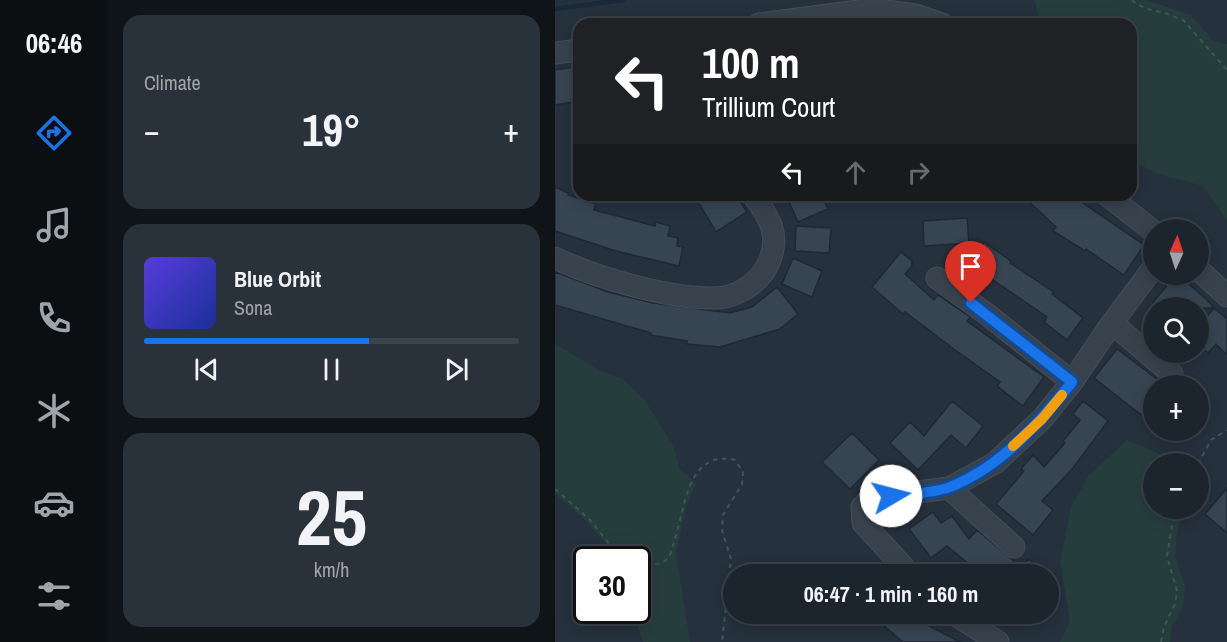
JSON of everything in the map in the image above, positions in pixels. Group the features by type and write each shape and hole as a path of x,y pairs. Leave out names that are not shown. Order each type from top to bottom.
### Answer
{"street":[{"path":"829,18 873,9 924,18"},
{"path":"555,53 573,51"},
{"path":"555,258 576,268 667,294 717,298 743,291 765,273 775,250 771,220 757,201"},
{"path":"1115,201 1143,223"},
{"path":"937,278 988,315 1072,382"},
{"path":"1209,279 1227,296"},
{"path":"901,564 863,523 862,507 871,498 949,488 995,463 1042,419 1072,382 1143,282"},
{"path":"1113,323 1172,374"},
{"path":"949,488 1014,547"},
{"path":"970,624 998,642"}],"path":[{"path":"1132,0 1147,9 1183,20 1227,70"},
{"path":"1204,453 1211,440 1227,430"},
{"path":"651,566 660,564 668,559 676,537 682,508 693,479 707,463 723,457 735,460 743,472 742,484 723,515 723,530 731,559 721,642"},
{"path":"555,489 589,519 611,546"},
{"path":"1161,642 1164,627 1175,604 1177,591 1167,556 1173,519"}],"green space":[{"path":"1034,0 1147,0 1191,15 1213,41 1227,44 1227,221 1203,186 1159,174 1137,164 1137,18 1039,18"},
{"path":"555,344 601,371 623,379 644,399 673,445 680,469 696,483 686,507 676,553 690,642 643,642 637,624 651,624 651,546 608,546 583,518 555,494"},
{"path":"1127,440 1158,453 1143,453 1143,519 1180,519 1175,556 1185,587 1183,606 1171,629 1170,642 1060,642 1070,620 1060,563 1071,507 1089,475"}],"building":[{"path":"573,67 573,102 555,105 555,70"},
{"path":"555,187 573,197 573,201 596,204 594,210 655,226 656,222 670,226 668,236 678,238 677,246 683,247 679,266 616,251 555,231"},
{"path":"698,201 740,201 747,212 716,232"},
{"path":"789,201 824,201 828,209 798,222"},
{"path":"1028,201 1080,201 1143,246 1124,275 1086,249 1085,251 1053,231 1056,227"},
{"path":"967,218 969,243 924,246 923,221"},
{"path":"796,226 831,228 829,253 795,251"},
{"path":"984,242 1011,261 1010,263 1054,292 1052,294 1083,318 1067,340 1044,322 1047,317 970,264"},
{"path":"901,252 912,261 912,266 905,274 934,300 938,295 970,317 967,321 1044,377 1023,406 997,386 1000,382 905,312 903,314 872,287"},
{"path":"793,258 822,271 812,297 782,284"},
{"path":"555,272 608,292 653,303 730,313 752,307 777,287 798,314 780,329 720,347 687,344 687,341 650,335 651,333 555,305"},
{"path":"1168,285 1190,285 1204,297 1157,297"},
{"path":"1214,308 1227,319 1227,355 1216,344 1209,352 1209,314"},
{"path":"1117,349 1151,375 1143,375 1143,416 1094,378"},
{"path":"952,401 983,426 966,448 951,435 918,470 890,443 910,422 924,436"},
{"path":"1083,401 1108,421 1073,468 1042,501 1053,510 1033,535 996,504 1024,471 1021,469 1033,455 1044,467 1065,443 1063,441 1080,420 1073,414"},
{"path":"852,433 879,460 850,489 822,462"},
{"path":"1227,488 1227,533 1209,517 1209,509"},
{"path":"933,512 941,523 952,516 969,539 977,530 1017,564 969,564 947,546 931,558 909,529"},
{"path":"1028,559 1037,564 1025,564"},
{"path":"882,624 925,624 960,642 903,642"}],"waterway":[{"path":"555,9 623,0"}],"slow traffic":[{"path":"1013,446 1042,419 1062,395"}],"route":[{"path":"891,496 949,488 995,463 1042,419 1072,382 971,303"}]}
